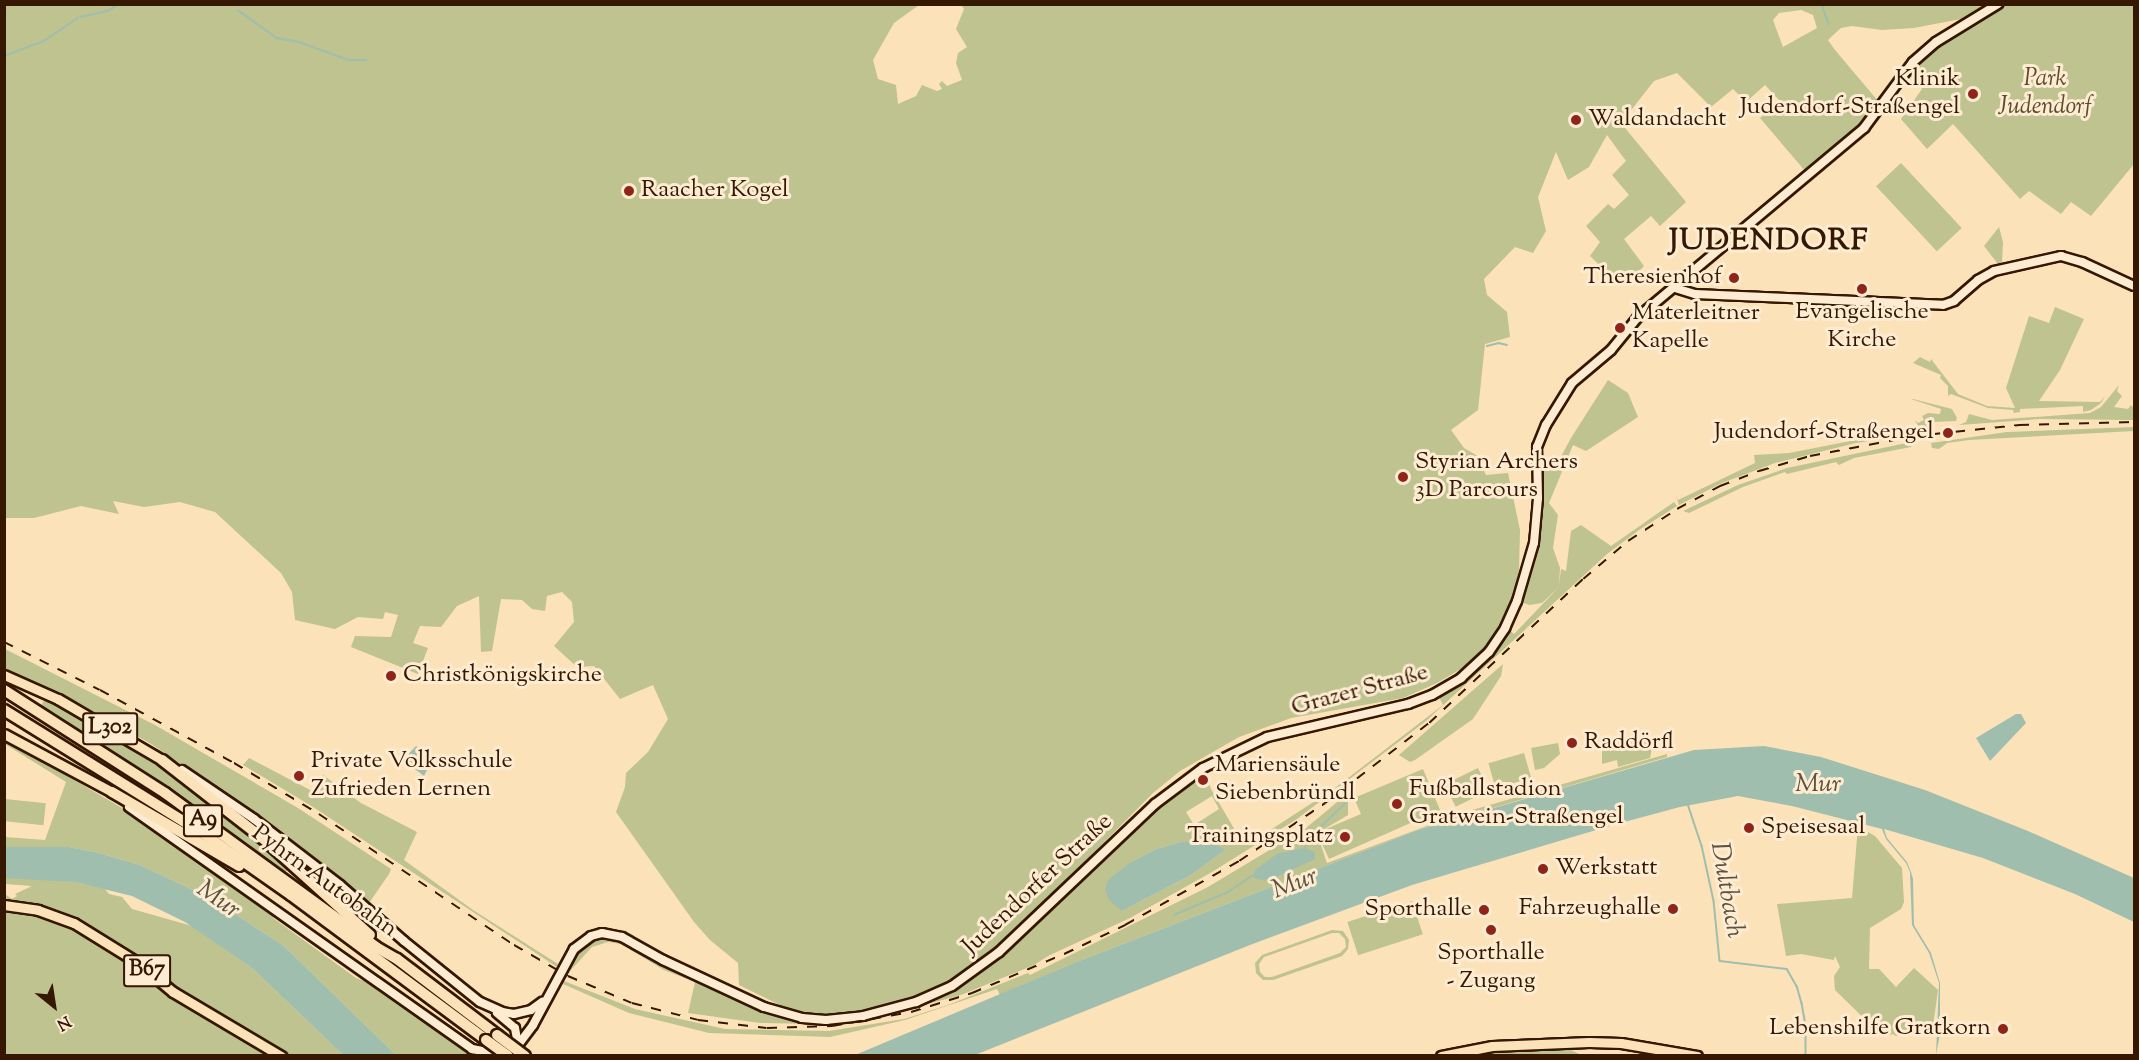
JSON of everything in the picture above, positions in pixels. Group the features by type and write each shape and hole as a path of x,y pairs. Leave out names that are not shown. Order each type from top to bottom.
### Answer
{"highway":[{"name":"Pyhrn Autobahn","path":"4,690 165,794 376,947 397,959 492,1037 502,1055"},
{"name":"Pyhrn Autobahn","path":"4,710 204,834 310,911 492,1037 525,1056"},
{"path":"162,760 266,841 397,959"},
{"path":"112,792 310,911"}],"main road":[{"name":"Grazer Straße","path":"1201,770 1231,752 1277,734 1425,698 1444,689 1473,668 1505,628 1527,571 1534,543 1538,498 1536,458 1546,425 1580,375 1611,350 1638,317 1864,128 1905,70 1921,55 1942,38 1998,4"},
{"path":"1675,288 1695,294 1943,305 1954,301 1991,273 2061,256 2082,261 2134,286"},
{"name":"L302","path":"7,676 58,699 181,769 254,819 340,885 404,942 512,1024 517,1032 518,1045 533,1025 547,996"},
{"name":"L302","path":"4,734 112,792 132,809 472,1049 502,1055"},
{"name":"Judendorfer Straße","path":"547,996 574,949 591,936 602,933 622,937 718,987 764,1007 802,1018 842,1019 894,1010 942,991 989,960 1042,914 1155,804 1201,770"},
{"name":"B67","path":"4,905 38,910 74,923 137,962 173,992 281,1056"},
{"name":"L302","path":"490,1008 508,1014 520,1014 536,1008 547,996"},
{"path":"1441,1056 1492,1046 1589,1042 1621,1043 1697,1056"}],"green space":[{"path":"5,5 919,5 894,23 873,60 878,79 896,85 898,104 916,96 922,85 937,91 942,89 939,84 942,81 947,86 962,80 956,63 958,53 967,47 956,29 964,9 961,5 1989,5 1961,19 1914,28 1882,30 1852,26 1841,28 1831,37 1828,40 1835,50 1878,101 1859,126 1806,172 1760,118 1780,101 1765,85 1746,102 1733,89 1711,107 1677,73 1654,81 1621,123 1686,202 1660,226 1651,216 1624,239 1644,266 1628,283 1607,272 1590,256 1600,242 1586,226 1608,204 1614,209 1629,195 1612,175 1626,161 1607,135 1589,167 1568,180 1556,152 1538,197 1546,231 1533,253 1515,247 1484,279 1487,295 1507,312 1510,337 1485,344 1478,410 1451,430 1464,448 1476,455 1486,475 1508,473 1520,530 1519,570 1513,597 1498,632 1471,663 1437,683 1403,698 1291,718 1239,737 1180,771 1153,793 1026,921 988,955 944,985 893,1006 835,1016 792,1011 739,985 738,963 710,940 694,922 616,812 625,787 626,773 648,752 668,719 653,685 620,699 594,666 577,667 554,646 574,622 572,602 562,592 547,596 545,611 532,609 522,600 501,599 492,651 481,652 479,596 457,606 441,627 420,626 413,643 428,648 418,674 351,647 355,636 391,637 398,615 385,612 383,619 358,617 335,629 295,620 292,592 281,573 215,512 180,502 144,507 113,501 119,514 81,506 34,518 5,518","holes":["1801,10 1813,15 1817,28 1783,47 1773,20 1779,13"]},
{"name":"Park Judendorf","path":"2006,5 2134,5 2134,164 2091,216 2071,202 2061,214 2029,191 2020,199 1953,124 1927,149 1901,119 1922,89 1909,74 1932,52"},
{"path":"1901,163 1962,228 1937,251 1876,186"},
{"path":"1999,227 2003,242 2002,262 1998,264 1984,246"},
{"path":"2055,307 2084,319 2060,370 2039,401 2100,402 2105,396 2101,403 2091,410 2083,412 2083,406 2020,409 2020,412 2014,413 2013,410 1988,408 1951,394 1948,396 1948,386 1940,378 1941,375 1913,363 1920,357 1930,362 1931,359 1958,394 1987,406 2015,408 2006,388 2029,316 2049,323"},
{"path":"1608,380 1628,393 1638,417 1586,451 1573,445 1549,503 1558,515 1553,548 1560,568 1559,585 1561,569 1566,571 1571,531 1581,525 1611,546 1674,502 1677,506 1607,554 1426,721 1297,819 1212,872 1130,918 1048,956 1034,965 961,995 883,1016 946,992 980,970 1114,842 1203,768 1211,789 1236,832 1249,844 1335,788 1443,705 1439,697 1441,693 1508,629 1514,634 1559,587 1542,603 1530,605 1520,602 1532,568 1541,522 1543,502 1539,459 1555,468","holes":["1212,796 1219,809 1194,825 1186,812","1181,842 1225,850 1191,875 1122,911 1131,862 1156,849"]},
{"path":"2119,385 2117,391 2122,396 2114,407 2128,409 2131,405 2134,408 2134,420 2039,419 1959,425 1966,422 1969,414 1992,420 2090,413 2101,407"},
{"path":"1911,399 1952,409 1957,418 1956,421 1934,422 1934,429 1920,431 1915,420 1918,423 1924,420 1922,416 1928,413 1940,414 1941,409"},
{"path":"2134,427 2134,431 1969,440 1947,443 1939,449 1932,448 1931,443 2007,432"},
{"path":"1912,430 1914,434 1856,443 1775,463 1722,483 1679,505 1676,496 1678,500 1755,463 1754,455 1789,453"},
{"path":"1916,441 1911,447 1854,458 1839,465 1836,462 1787,474 1785,472 1743,487 1689,513 1683,511 1738,485 1787,468"},
{"path":"5,649 155,725 298,808 391,869 389,874 367,906 231,799 153,745 66,696 5,670"},
{"path":"1503,664 1501,676 1473,719 1415,760 1410,762 1399,755"},
{"path":"45,699 141,753 228,814 289,867 285,873 140,771 40,707"},
{"path":"1619,735 1653,743 1650,758 1618,767 1617,760 1602,764 1602,744 1618,744"},
{"path":"4,739 122,808 192,855 275,913 273,918 356,978 372,984 378,979 474,1046 481,1042 498,1055 396,1055 284,946 212,899 140,865 99,853 69,847 5,847 5,837 45,840 66,782 5,744"},
{"path":"1558,743 1560,754 1544,768 1535,770 1531,748"},
{"path":"1524,753 1531,778 1496,788 1488,763"},
{"path":"1667,754 1667,757 1418,830 1079,961 1000,995 997,989 905,1020 830,1037 709,1033 629,1013 563,984 564,981 635,1009 725,1029 829,1031 904,1019 948,1005 1028,973 1030,975 1208,887 1306,828 1348,793 1348,815 1321,831 1361,814 1354,798 1423,769 1440,810 1329,859 1317,833 1327,863 1462,813"},
{"path":"249,758 312,791 323,775 361,803 417,832 404,860 473,910 558,964 557,967 313,807 243,765"},
{"path":"1478,768 1489,790 1456,807 1445,784"},
{"path":"5,799 46,803 43,825 4,821"},
{"path":"237,810 328,879 392,934 391,938 365,926 235,812"},
{"path":"1858,826 1875,836 1902,868 1904,902 1901,909 1870,928 1869,969 1879,969 1896,987 1914,968 1938,990 1933,1026 1896,1036 1893,1034 1883,1037 1835,990 1834,976 1840,967 1835,956 1834,960 1801,954 1786,956 1777,904 1852,898"},
{"path":"27,877 75,882 105,889 109,894 122,897 132,909 192,926 252,968 343,1055 289,1055 176,989 96,931 55,913 105,946 106,950 132,967 169,997 269,1055 5,1055 5,894 12,899 17,896 15,894 32,886 5,884 4,878"},
{"path":"1412,901 1423,934 1358,955 1347,922"},
{"path":"1332,930 1343,931 1349,940 1348,949 1342,956 1273,980 1263,980 1256,973 1255,963 1262,955","holes":["1332,933 1339,933 1345,939 1346,947 1340,953 1272,977 1265,977 1260,972 1259,964 1264,957"]},
{"path":"611,938 646,955 664,967 671,967 761,1009 816,1024 760,1023 688,1013 695,982 664,970 621,944 608,942 592,947 570,971 567,970 574,956 588,944 599,939"},
{"path":"1567,1048 1581,1055 1460,1056 1490,1051"}],"water":[{"path":"2016,714 2021,714 2026,723 1990,761 1976,738"},
{"path":"416,746 433,758 424,776 403,760"},
{"name":"Mur","path":"1764,746 1821,757 1925,790 2028,831 2134,878 2134,922 2075,894 1983,858 1884,829 1887,838 1907,862 1911,872 1914,925 1931,953 1940,983 1940,1034 1936,1055 1939,983 1929,953 1912,925 1910,872 1906,863 1886,839 1882,829 1792,806 1738,796 1680,807 1613,825 1412,885 1250,945 975,1055 855,1055 1079,961 1418,830 1694,750"},
{"path":"1210,841 1225,850 1191,875 1122,911 1109,900 1105,890 1108,880 1131,862 1156,849 1181,842"},
{"name":"Mur","path":"4,847 69,847 99,853 140,865 212,899 284,946 396,1055 343,1055 252,968 185,922 132,896 75,882 5,878"},
{"path":"1304,848 1315,852 1315,859 1272,879 1261,880 1253,877 1255,870 1277,854"}],"waterway":[{"path":"81,17 108,11 119,4"},
{"path":"1822,4 1829,24"},
{"path":"238,10 277,38 299,42 349,60 366,60"},
{"path":"4,56 44,41 78,18"},
{"path":"1487,346 1499,343 1507,345"},
{"path":"1304,849 1318,829 1345,804"},
{"name":"Dultbach","path":"1688,804 1702,846 1714,901 1720,961 1787,969 1797,986 1802,1003 1806,1025 1806,1056"},
{"path":"1174,915 1228,892 1252,876"}],"railway":[{"path":"4,642 100,690 234,763 319,814 514,945 568,976 632,1003 698,1020 767,1028 832,1026 911,1012 972,993 1125,925 1239,861 1325,803 1429,723 1583,579 1628,541 1677,509 1720,486 1759,471 1810,456 1915,436 2019,425 2134,422"}],"place":[{"name":"Klinik Judendorf-Straßengel","path":"1973,94"},
{"name":"Waldandacht","path":"1576,120"},
{"name":"Raacher Kogel","path":"629,191"},
{"name":"Theresienhof","path":"1734,278"},
{"name":"Evangelische Kirche","path":"1862,289"},
{"name":"Materleitner Kapelle","path":"1620,328"},
{"name":"Judendorf-Straßengel","path":"1948,433"},
{"name":"Styrian Archers 3D Parcours","path":"1403,477"},
{"name":"Christkönigskirche","path":"391,676"},
{"name":"Raddörfl","path":"1572,743"},
{"name":"Private Volksschule Zufrieden Lernen","path":"299,776"},
{"name":"Mariensäule Siebenbründl","path":"1203,780"},
{"name":"Fußballstadion Gratwein-Straßengel","path":"1397,804"},
{"name":"Speisesaal","path":"1749,828"},
{"name":"Trainingsplatz","path":"1345,837"},
{"name":"Werkstatt","path":"1543,869"},
{"name":"Fahrzeughalle","path":"1673,909"},
{"name":"Sporthalle","path":"1484,910"},
{"name":"Sporthalle - Zugang","path":"1491,930"},
{"name":"Lebenshilfe Gratkorn","path":"2003,1029"}],"district":[{"name":"JUDENDORF","path":"1769,242"}]}
